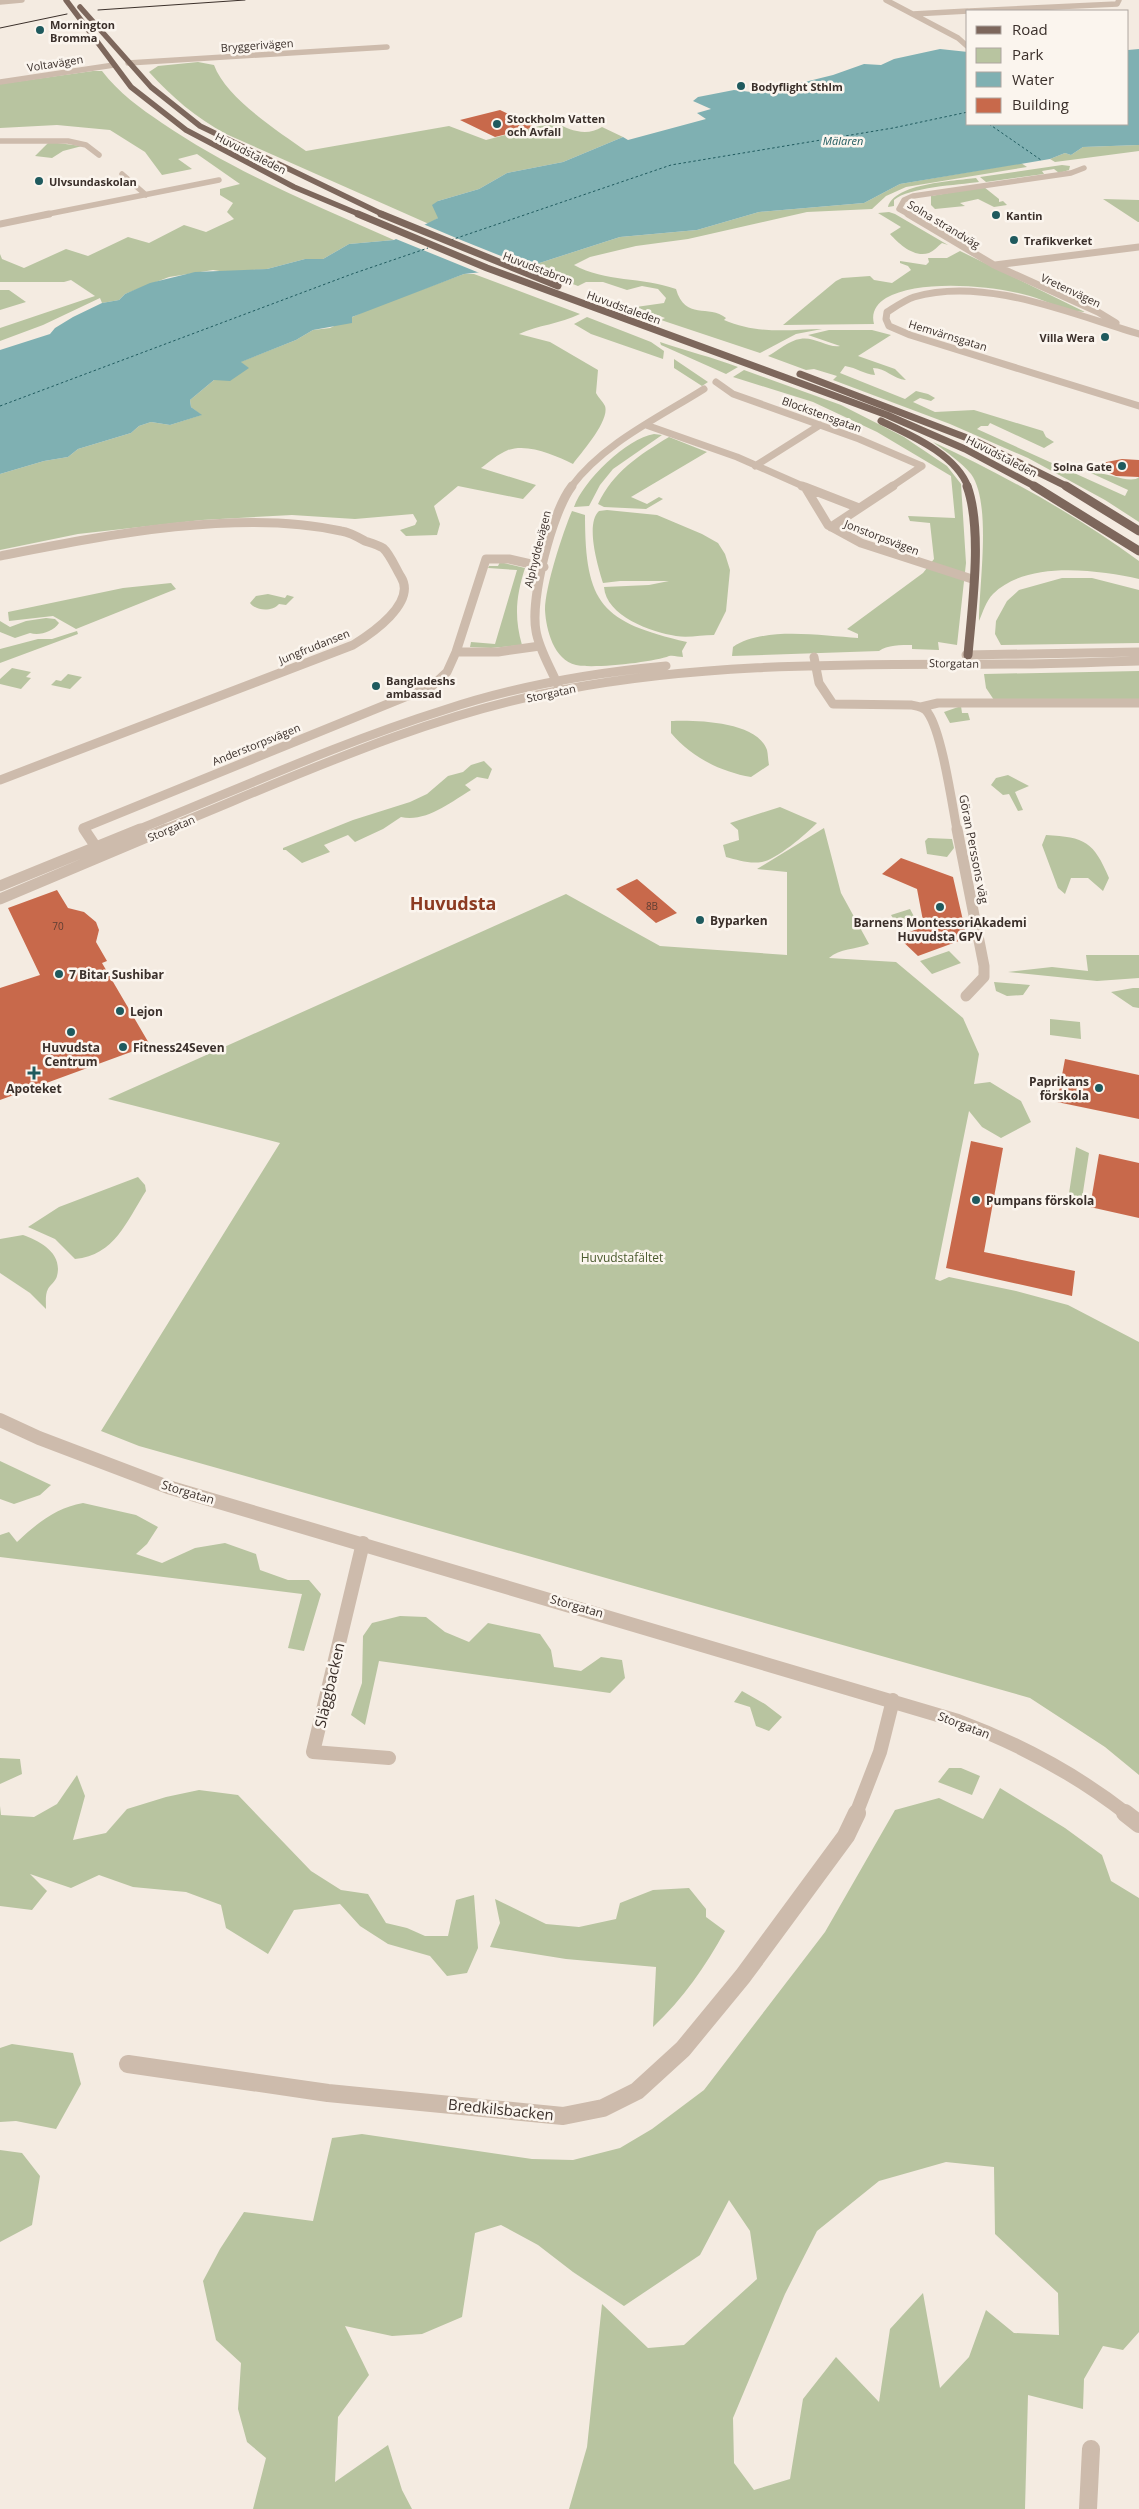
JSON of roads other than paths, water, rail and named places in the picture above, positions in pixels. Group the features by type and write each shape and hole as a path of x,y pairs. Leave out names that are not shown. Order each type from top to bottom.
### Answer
{"main road":[{"name":"Huvudstaleden","path":"66,0 130,87 186,130 241,161 294,187 486,268 887,415 965,449 1042,489 1139,551"},
{"name":"Huvudstaleden","path":"74,0 128,63 174,109 187,118 312,182 472,253"},
{"path":"114,65 128,63"},
{"name":"Huvudstabron","path":"472,253 625,313"},
{"name":"Huvudstaleden","path":"625,313 828,384 983,444 1058,482 1139,531"},
{"path":"800,382 891,426 950,463 965,478 971,492 974,507 968,655"}],"street":[{"path":"0,2 22,0"},
{"path":"886,0 958,38 966,45"},
{"path":"990,10 1117,4 1119,0"},
{"path":"912,14 966,11"},
{"name":"Bryggerivägen","path":"128,63 387,47"},
{"name":"Voltavägen","path":"0,82 114,65"},
{"path":"0,141 68,141 86,144 99,155"},
{"name":"Solna strandväg","path":"994,265 900,209 901,203 914,195 937,190 1071,173 1084,168"},
{"path":"122,174 146,195"},
{"path":"0,224 219,180"},
{"path":"994,265 1139,247"},
{"name":"Vretenvägen","path":"994,265 1098,312 1126,331 1139,334"},
{"name":"Hemvärnsgatan","path":"1126,331 1017,298 966,291 936,292 910,297 887,312 886,319 889,326 910,335 1139,406"},
{"name":"Blockstensgatan","path":"716,382 733,394 820,425 922,466 859,508"},
{"name":"Alphyddevägen","path":"561,690 555,681 540,646 536,633 534,607 556,515 564,496 583,472 611,447 704,389"},
{"name":"Jonstorpsvägen","path":"646,425 859,508"},
{"path":"755,466 820,425"},
{"name":"Jonstorpsvägen","path":"805,487 831,527 891,554 972,579"},
{"path":"831,527 859,508"},
{"name":"Jungfrudansen","path":"0,556 78,541 202,527 292,523 334,527 365,538 393,559 403,578 401,596 397,606 382,626 342,649 0,780"},
{"name":"Anderstorpsvägen","path":"104,857 94,847 83,828 432,686 447,672 456,652 486,560 498,558 519,559 544,567"},
{"path":"456,652 498,652 540,646"},
{"name":"Storgatan","path":"0,886 377,733 488,696 555,681 648,667 968,655 1139,652"},
{"path":"814,661 824,696 833,704 921,707 938,703 1139,702"},
{"name":"Storgatan","path":"0,899 104,857 250,794 389,740 491,706 561,690 646,676 814,661 1139,661"},
{"name":"Göran Perssons väg","path":"921,707 932,717 945,769 984,966 984,977 966,996"},
{"name":"Storgatan","path":"0,1420 39,1438 168,1486 892,1700 978,1729 1058,1768 1116,1805 1139,1824"},
{"name":"Släggbacken","path":"363,1543 313,1752 389,1758"},
{"name":"Bredkilsbacken","path":"128,2064 328,2093 562,2116 603,2108 637,2091 683,2049 743,1976 846,1836 865,1795 880,1752 892,1700"},
{"path":"1088,2509 1090,2449"}],"water":[{"name":"Mälaren","path":"940,49 966,52 966,125 1129,125 1129,50 1139,49 1139,145 1083,147 1071,155 1065,153 1050,159 900,184 864,203 759,212 697,230 620,237 527,267 464,274 352,317 352,323 313,330 296,340 241,362 249,368 230,381 214,380 190,400 191,407 202,415 170,425 151,422 139,426 131,433 78,449 68,457 44,461 0,474 0,350 50,334 55,328 73,317 102,303 119,300 125,294 150,283 195,272 267,269 305,259 323,259 349,244 394,240 438,218 432,205 438,201 479,189 507,173 563,162 623,137 628,140 706,119 697,113 711,109 693,101 698,97 734,90 760,93 833,75 864,64 881,65 894,59"}],"tram line":[{"path":"98,10 245,0"},
{"path":"0,28 67,14"}],"place":[{"name":"Mornington Bromma","path":"40,30"},
{"name":"Bodyflight Sthlm","path":"741,86"},
{"name":"Stockholm Vatten och Avfall","path":"497,124"},
{"name":"Ulvsundaskolan","path":"39,181"},
{"name":"Kantin","path":"996,215"},
{"name":"Trafikverket","path":"1014,240"},
{"name":"Villa Wera","path":"1105,337"},
{"name":"Solna Gate","path":"1122,466"},
{"name":"Bangladeshs ambassad","path":"376,686"},
{"name":"Barnens MontessoriAkademi Huvudsta GPV","path":"940,907"},
{"name":"Byparken","path":"700,920"},
{"name":"7 Bitar Sushibar","path":"59,974"},
{"name":"Lejon","path":"120,1011"},
{"name":"Huvudsta Centrum","path":"71,1032"},
{"name":"Fitness24Seven","path":"123,1047"},
{"name":"Apoteket","path":"34,1073"},
{"name":"Paprikans förskola","path":"1099,1088"},
{"name":"Pumpans förskola","path":"976,1200"}],"district":[{"name":"Huvudsta","path":"453,903"}],"park label":[{"name":"Huvudstafältet","path":"622,1257"}]}
